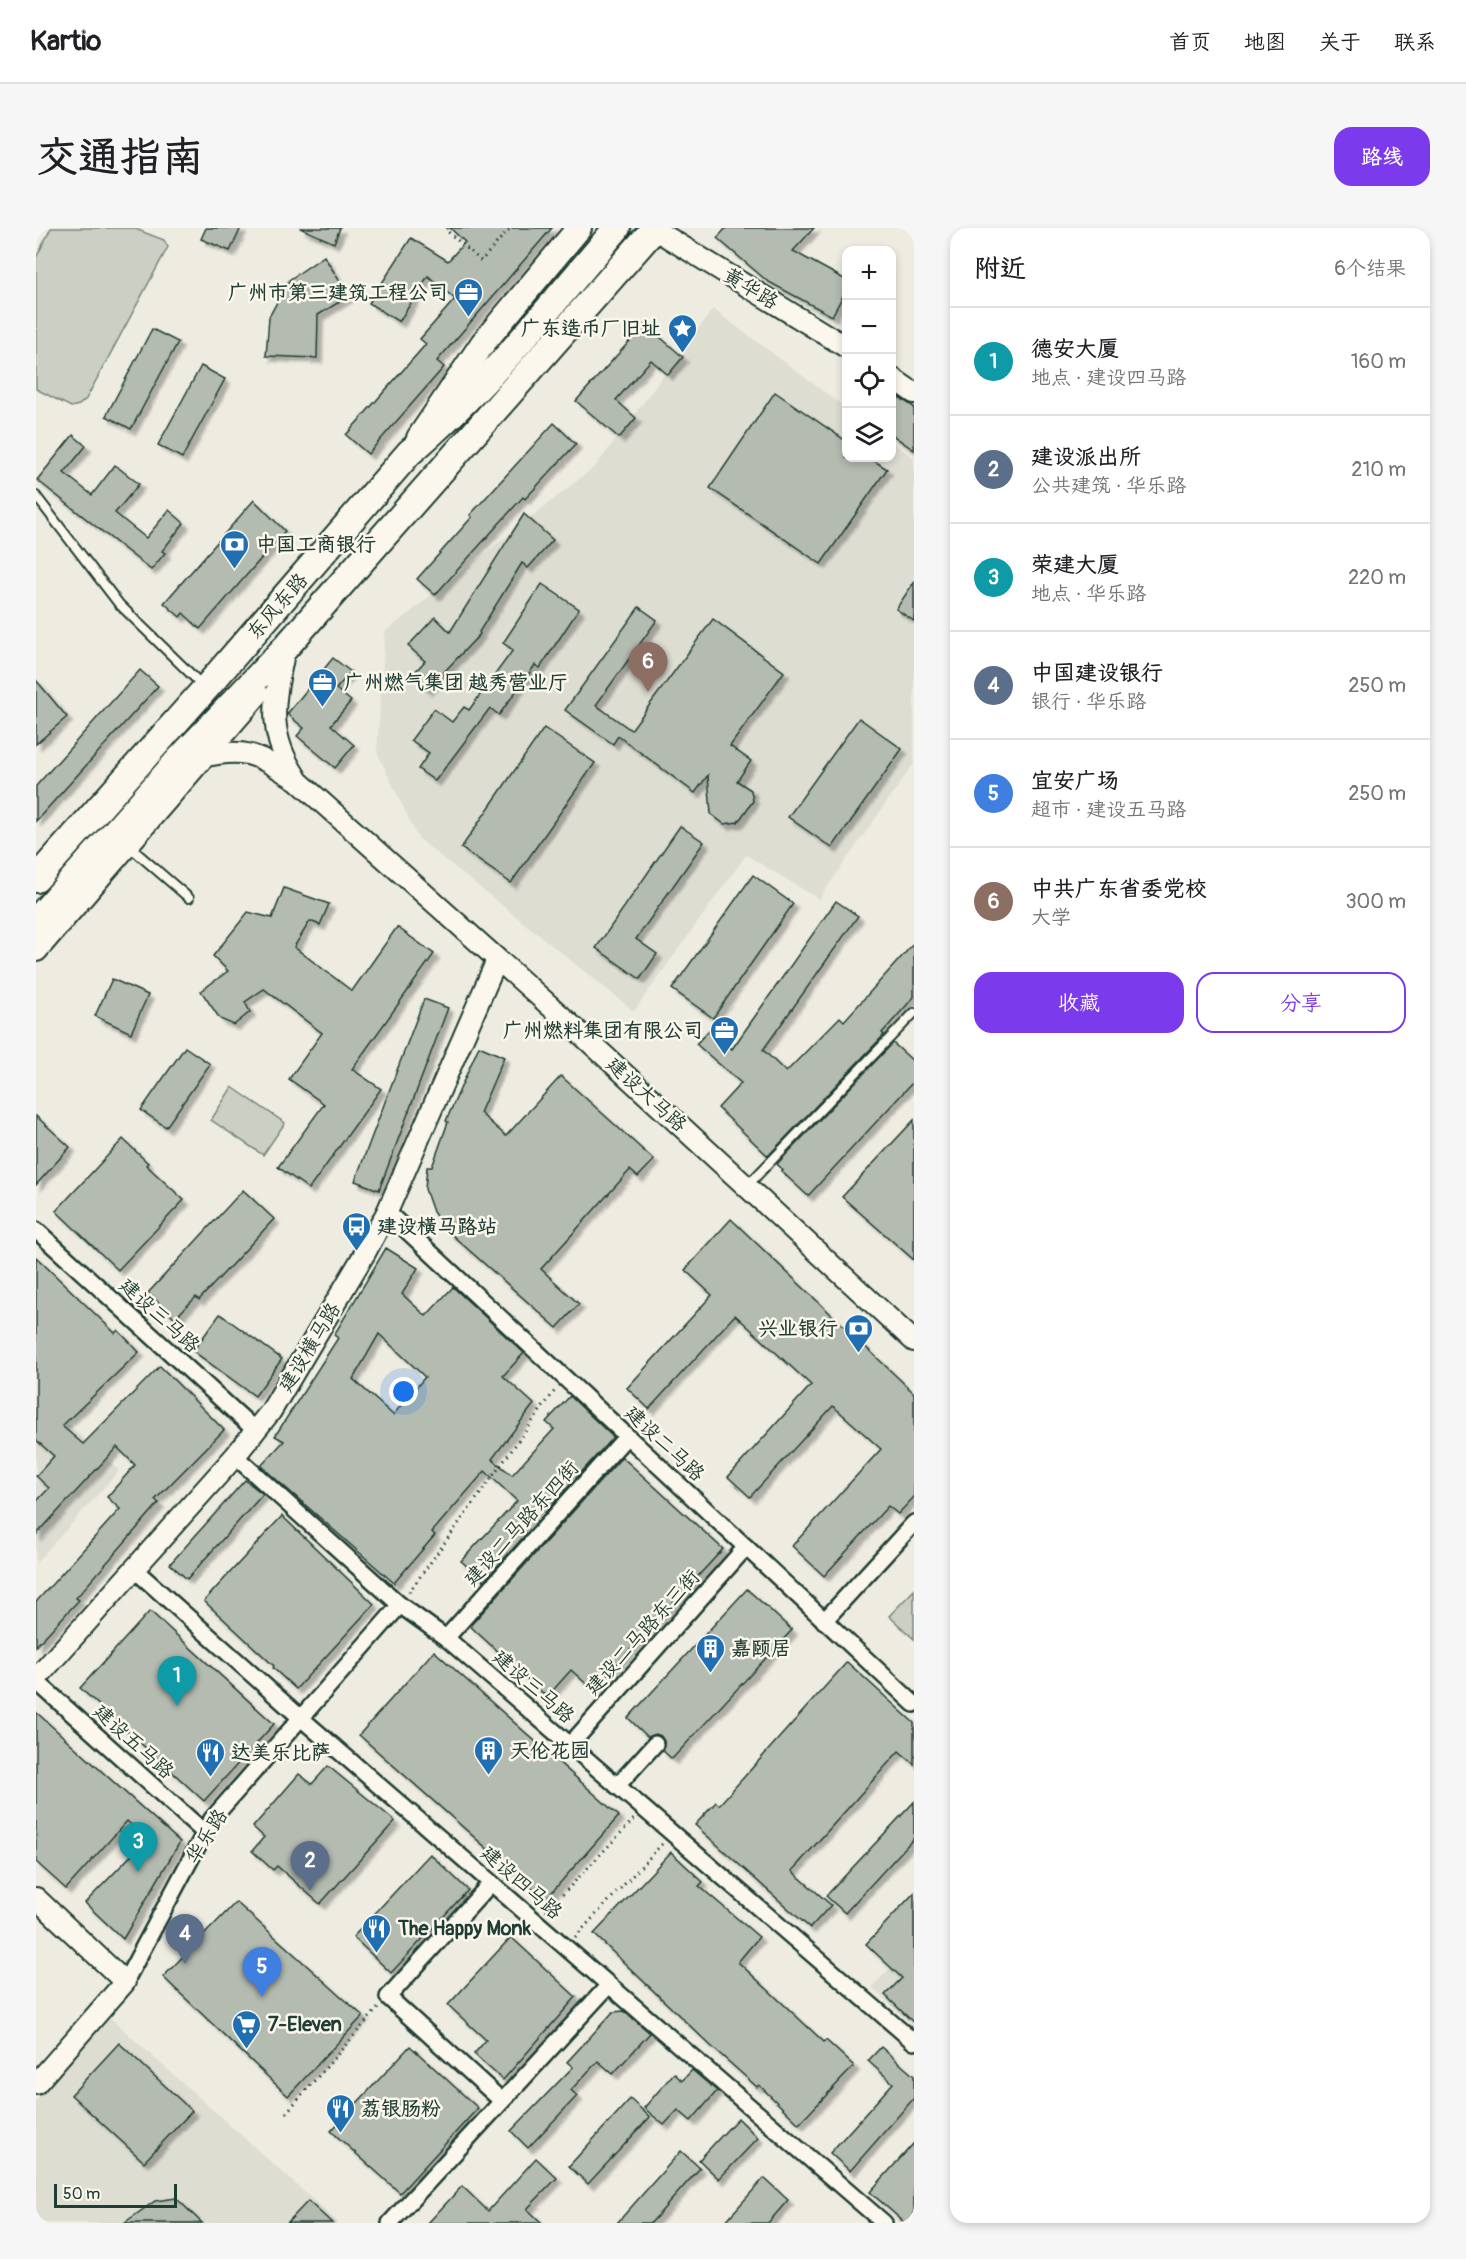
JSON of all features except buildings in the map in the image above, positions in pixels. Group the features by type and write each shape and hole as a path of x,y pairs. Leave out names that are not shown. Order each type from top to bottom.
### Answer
{"highway":[{"path":"409,453 597,228"},
{"name":"东风东路","path":"36,879 206,688 409,453 437,430 488,376 617,228"},
{"name":"东风东路","path":"36,921 175,764 285,648 655,228"}],"main road":[{"path":"409,453 483,344 579,228"},
{"name":"东风东路","path":"36,949 256,694 285,648"}],"street":[{"name":"黄华路","path":"655,228 842,345"},
{"path":"896,381 914,393"},
{"path":"285,648 275,706 275,727 286,762 297,780"},
{"path":"202,757 225,751 240,751 254,755 297,780"},
{"name":"建设大马路","path":"297,780 569,1023 914,1341"},
{"name":"建设横马路","path":"36,1680 235,1456 256,1431 295,1372 387,1212 497,960"},
{"name":"建设二马路","path":"387,1212 914,1704"},
{"name":"建设三马路","path":"36,1230 256,1431"},
{"name":"建设二马路东四街","path":"446,1638 627,1436"},
{"name":"建设三马路","path":"235,1456 400,1605 446,1638 914,2042"},
{"path":"824,1621 914,1523"},
{"name":"建设二马路东三街","path":"570,1745 746,1547"},
{"name":"建设四马路","path":"134,1569 302,1719 884,2223"},
{"name":"华乐路","path":"36,2084 125,1982 212,1819 400,1605"},
{"name":"建设五马路","path":"36,1680 205,1833"},
{"path":"617,1786 656,1744"},
{"path":"491,1883 388,1997 502,2101"},
{"path":"36,1898 125,1982"},
{"path":"390,2223 609,1985"}],"lane":[{"path":"36,496 119,604 206,688"},
{"path":"127,844 189,898"},
{"path":"747,1186 914,1013"}],"path":[{"path":"448,228 446,230 481,261 510,228"},
{"path":"400,1605 564,1377"},
{"path":"537,1923 643,1808"},
{"path":"565,1947 672,1833"},
{"path":"286,2113 388,1997"}],"shaded area":[{"path":"51,228 133,228 164,240 168,247 86,399 79,405 71,407 36,389 36,258"},
{"path":"713,309 842,405 842,462 896,462 896,445 914,458 914,763 819,899 746,855 634,1011 418,838 377,752 385,632 596,466"},
{"path":"232,1087 285,1123 263,1155 211,1120"},
{"path":"36,1394 119,1471 36,1563"},
{"path":"914,1590 914,1639 889,1616"},
{"path":"914,1943 914,2026 872,1987"},
{"path":"109,2017 339,2223 36,2223 36,2101"}],"place":[{"name":"广州市第三建筑工程公司","path":"469,318"},
{"name":"广东造币厂旧址","path":"682,354"},
{"name":"中国工商银行","path":"235,570"},
{"name":"中共广东省委党校","path":"648,692"},
{"name":"广州燃气集团 越秀营业厅","path":"323,708"},
{"name":"广州燃料集团有限公司","path":"724,1056"},
{"name":"建设横马路站","path":"356,1252"},
{"name":"兴业银行","path":"859,1354"},
{"name":"嘉颐居","path":"710,1674"},
{"name":"德安大厦","path":"177,1706"},
{"name":"天伦花园","path":"489,1776"},
{"name":"达美乐比萨","path":"210,1778"},
{"name":"荣建大厦","path":"138,1872"},
{"name":"建设派出所","path":"310,1891"},
{"name":"The Happy Monk","path":"377,1954"},
{"name":"中国建设银行","path":"185,1964"},
{"name":"宜安广场","path":"262,1997"},
{"name":"7-Eleven","path":"247,2050"},
{"name":"荔银肠粉","path":"340,2134"}]}
